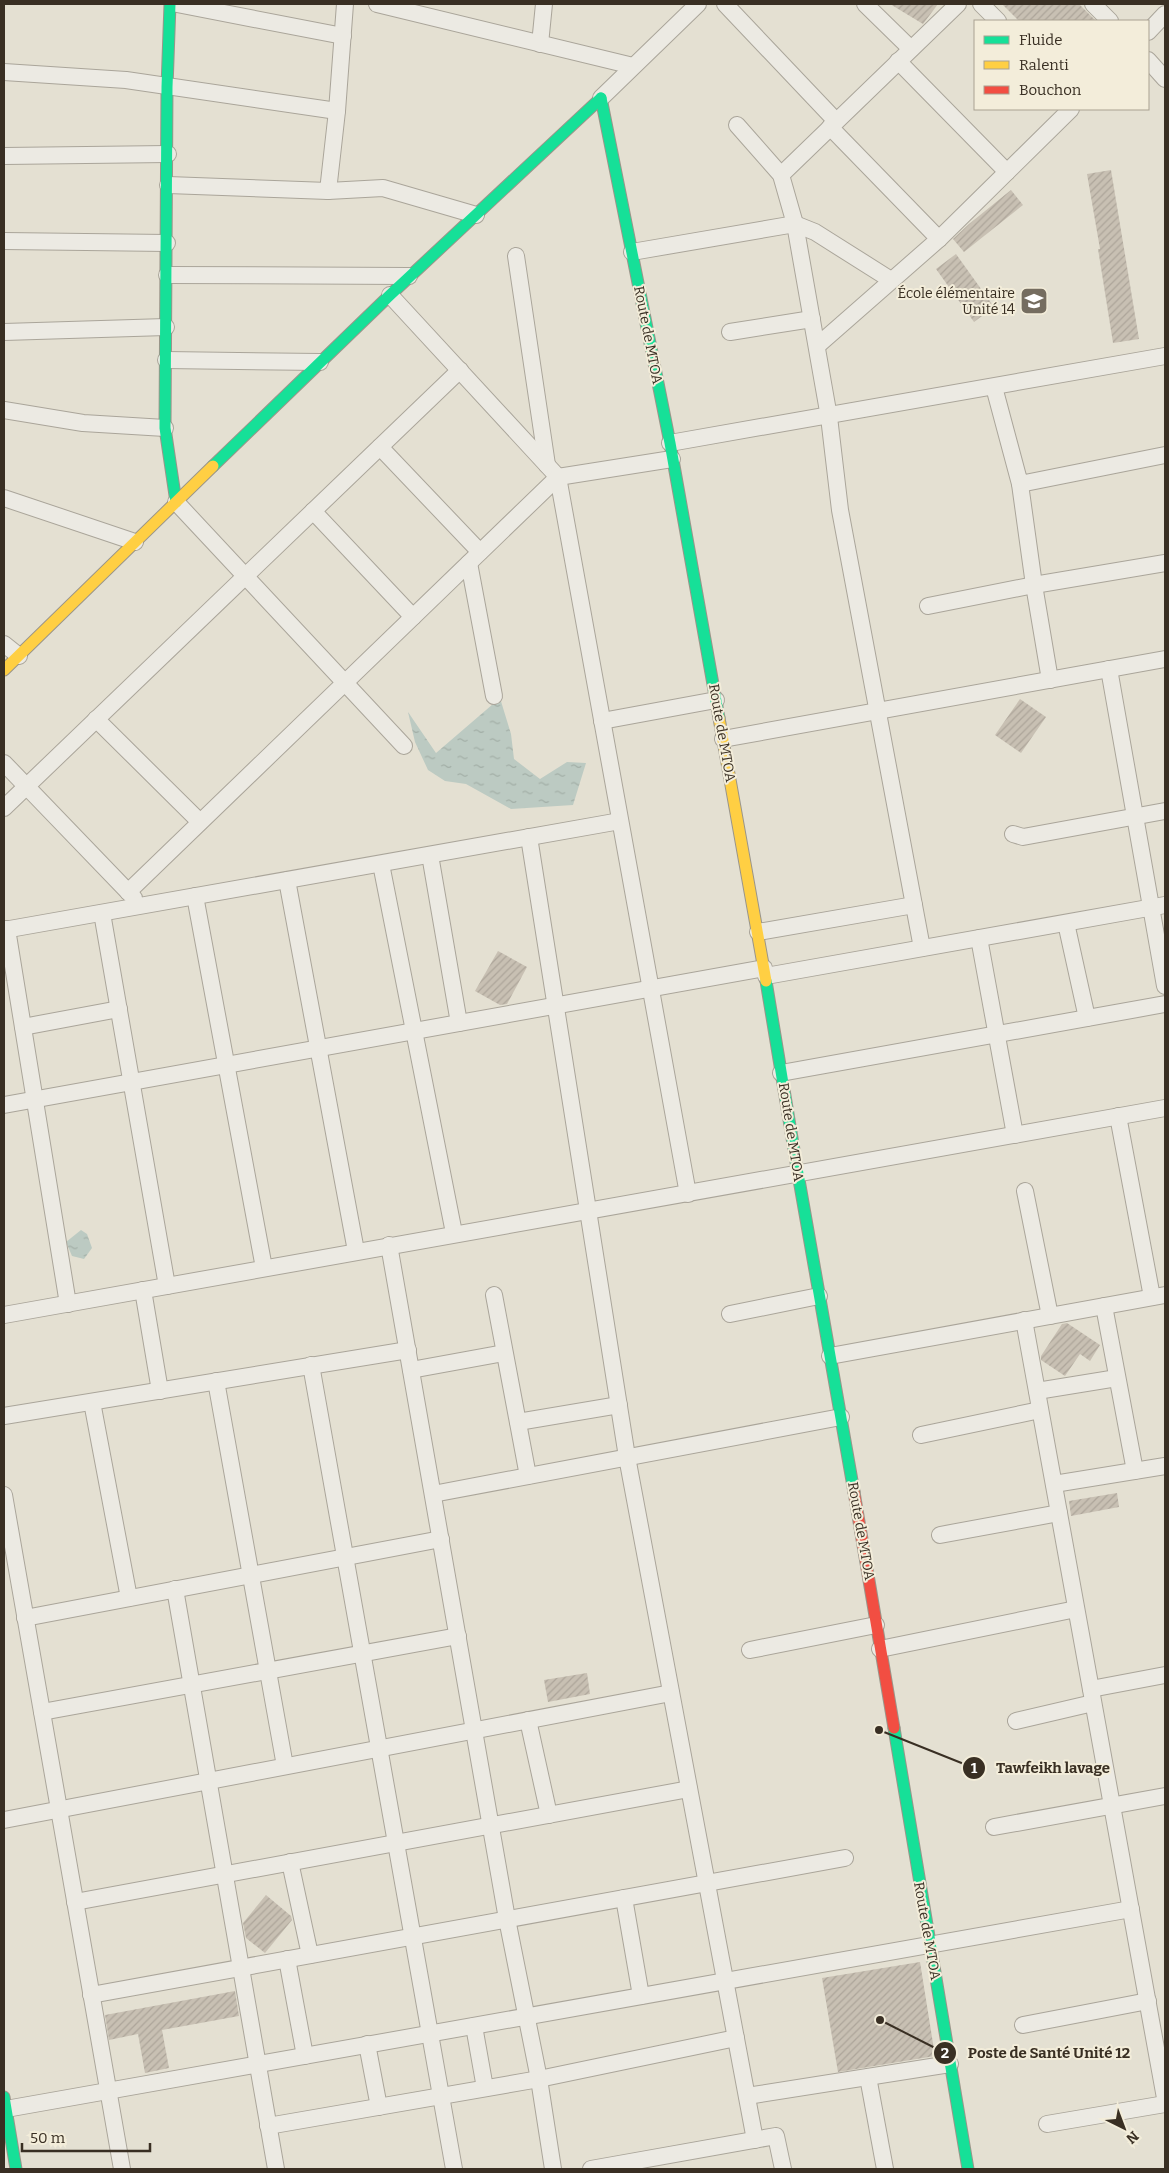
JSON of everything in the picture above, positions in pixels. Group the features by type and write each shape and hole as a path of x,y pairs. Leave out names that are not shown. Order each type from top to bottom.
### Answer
{"street":[{"path":"170,4 167,87 168,186 165,428 176,502 404,746"},
{"path":"177,4 343,36"},
{"path":"328,191 337,111 345,4"},
{"path":"377,4 633,66"},
{"path":"540,44 544,4"},
{"path":"4,670 409,276 601,98 698,4"},
{"path":"725,4 939,240"},
{"path":"865,4 911,49"},
{"path":"781,175 958,4"},
{"path":"981,4 997,20"},
{"path":"1093,4 1109,20"},
{"path":"1149,31 1165,14"},
{"path":"898,61 1007,172"},
{"path":"1149,61 1165,79"},
{"path":"4,72 126,80 337,111"},
{"name":"Route de MTOA","path":"601,98 671,451 758,932 968,2169"},
{"path":"817,346 939,240 1070,110"},
{"path":"736,126 781,175 795,224 829,417 840,510 922,948"},
{"path":"4,156 168,154"},
{"path":"168,186 328,191 383,188 476,215"},
{"path":"632,252 795,224 815,232 892,280"},
{"path":"4,241 167,243"},
{"path":"516,256 552,471 602,721 688,1194"},
{"path":"167,275 409,276"},
{"path":"390,295 552,471"},
{"path":"730,332 812,319"},
{"path":"4,332 166,328"},
{"path":"128,892 474,558 552,471 671,451 829,417 1165,356"},
{"path":"166,360 320,362"},
{"path":"4,808 460,370"},
{"path":"994,387 1020,484 1050,680"},
{"path":"4,410 83,423 165,428"},
{"path":"380,447 474,558 494,696"},
{"path":"1020,484 1165,455"},
{"path":"4,498 135,542"},
{"path":"313,512 413,617"},
{"path":"928,606 1034,584 1165,563"},
{"path":"4,644 19,656"},
{"path":"723,739 1165,659"},
{"path":"1109,669 1136,816 1158,906 1165,986"},
{"path":"602,721 716,700"},
{"path":"96,719 200,822"},
{"path":"4,763 141,906"},
{"path":"1014,834 1023,837 1165,811"},
{"path":"68,1304 23,1026 5,930 620,822"},
{"path":"529,838 627,1457 755,2140"},
{"path":"430,855 459,1023"},
{"path":"381,864 454,1233"},
{"path":"287,880 356,1251"},
{"path":"195,896 264,1268"},
{"path":"758,932 914,905"},
{"path":"4,1106 650,988 922,948 1158,906"},
{"path":"102,913 167,1286"},
{"path":"1066,923 1087,1018"},
{"path":"979,938 1015,1135"},
{"path":"781,1073 1165,1004"},
{"path":"23,1026 119,1009"},
{"path":"4,1316 454,1233 588,1212 1165,1108"},
{"path":"830,1356 1158,1296 1118,1116"},
{"path":"1025,1191 1050,1316"},
{"path":"389,1245 507,1919 539,2079 553,2169"},
{"path":"143,1290 160,1391"},
{"path":"494,1295 528,1476"},
{"path":"730,1314 820,1296"},
{"path":"1104,1306 1135,1471"},
{"path":"1024,1320 1148,2001 1159,2029 1165,2098"},
{"path":"4,1416 408,1350"},
{"path":"411,1370 504,1353"},
{"path":"311,1365 454,2169"},
{"path":"1037,1391 1117,1378"},
{"path":"216,1381 285,1766"},
{"path":"92,1402 128,1598"},
{"path":"518,1422 619,1405"},
{"path":"921,1435 1040,1410"},
{"path":"433,1494 841,1417"},
{"path":"1054,1484 1165,1466"},
{"path":"4,1495 8,1538 42,1712 122,2169"},
{"path":"940,1535 1059,1513"},
{"path":"25,1618 441,1539"},
{"path":"176,1589 276,2169"},
{"path":"880,1649 1076,1609"},
{"path":"750,1650 876,1625"},
{"path":"42,1712 458,1636"},
{"path":"1016,1721 1165,1675"},
{"path":"4,1820 671,1693"},
{"path":"528,1720 549,1815"},
{"path":"75,1902 689,1790"},
{"path":"994,1827 1165,1796"},
{"path":"91,1995 845,1858"},
{"path":"290,1862 310,1955"},
{"path":"624,1898 641,1996"},
{"path":"16,2169 5,2103 108,2090 1131,1909"},
{"path":"287,1959 305,2056"},
{"path":"1023,2025 1148,2001"},
{"path":"474,2026 485,2088"},
{"path":"268,2126 539,2079 736,2038"},
{"path":"368,2044 379,2107"},
{"path":"747,2096 950,2064"},
{"path":"868,2076 884,2169"},
{"path":"1047,2124 1165,2104"},
{"path":"591,2169 776,2136 783,2169"}],"water":[{"path":"500,698 511,734 514,759 540,779 567,762 586,763 573,805 511,809 466,784 445,781 428,770 415,742 408,712 436,753"},
{"path":"81,1230 87,1234 92,1248 84,1259 72,1256 66,1242"}],"building":[{"path":"890,4 938,4 923,24"},
{"path":"1002,4 1079,4 1095,20 1018,20"},
{"path":"1111,170 1139,339 1113,343 1087,174"},
{"path":"1011,190 1023,205 964,252 953,239"},
{"path":"956,254 994,307 974,322 936,269"},
{"path":"1020,699 1046,717 1021,753 995,735"},
{"path":"498,951 527,967 507,1004 500,1005 475,991"},
{"path":"1067,1323 1100,1345 1090,1361 1080,1354 1065,1376 1041,1360 1041,1356 1062,1324"},
{"path":"1117,1493 1119,1507 1071,1516 1069,1501"},
{"path":"587,1673 590,1694 548,1702 544,1680"},
{"path":"266,1895 291,1916 292,1920 265,1953 246,1938 243,1923"},
{"path":"920,1962 935,2056 838,2072 822,1978"},
{"path":"235,1991 239,2016 162,2030 169,2068 145,2073 138,2034 109,2040 105,2015"}],"traffic: fast":[{"path":"170,4 167,87 165,428 176,502"},
{"path":"601,98 670,443 719,718"},
{"path":"213,466 390,295 601,98"},
{"path":"766,981 854,1492"},
{"path":"894,1728 968,2169"},
{"path":"4,2097 16,2169"}],"traffic: slow":[{"path":"4,670 213,466"},
{"path":"719,718 766,981"}],"traffic: jam":[{"path":"854,1492 894,1728"}],"place":[{"name":"École élémentaire Unité 14","path":"1034,301"},
{"name":"Tawfeikh lavage","path":"879,1730"},
{"name":"Poste de Santé Unité 12","path":"880,2020"}]}
